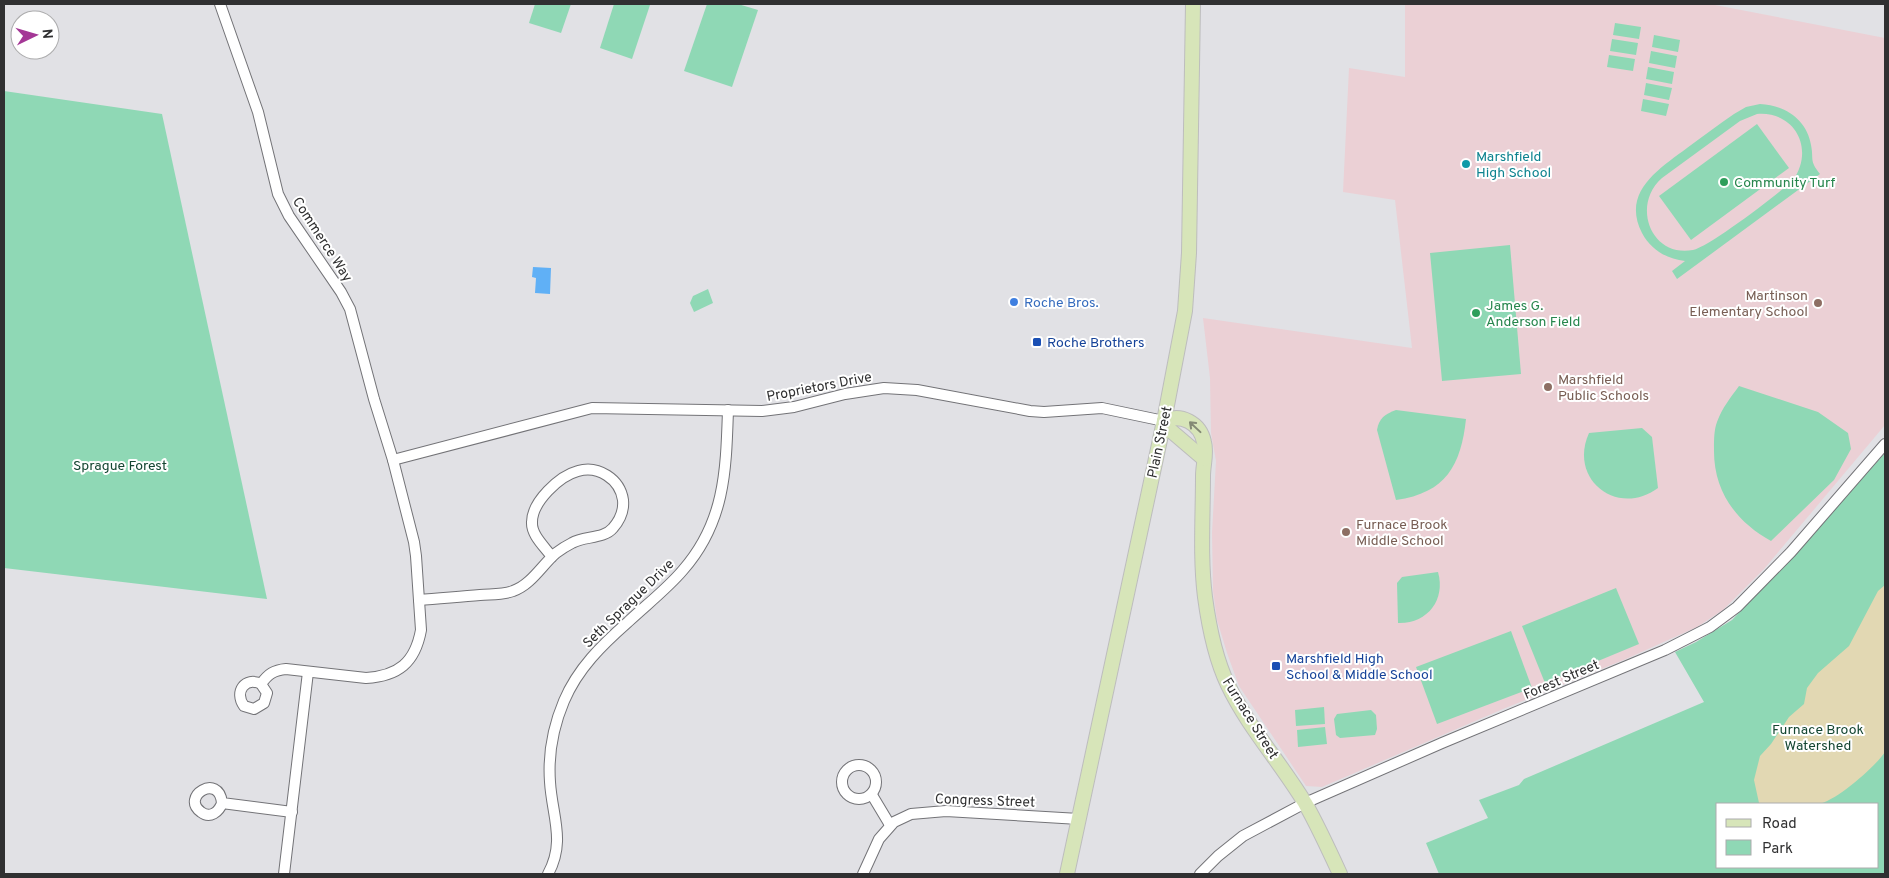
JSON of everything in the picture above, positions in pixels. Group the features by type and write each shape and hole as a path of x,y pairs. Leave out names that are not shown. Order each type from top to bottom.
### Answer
{"main road":[{"name":"Plain Street","path":"1067,874 1164,421 1185,311 1188,280 1194,4"},
{"name":"Furnace Street","path":"1164,421 1177,417 1184,419 1197,427 1205,443 1202,568 1207,612 1216,652 1224,674 1234,696 1305,804 1340,874"}],"street":[{"name":"Commerce Way","path":"220,4 258,112 278,194 289,216 341,292 350,309 414,542 421,630 419,642 413,654 397,671 378,677 366,678 277,670 271,673 261,684"},
{"name":"Proprietors Drive","path":"393,460 592,408 778,409 868,390 898,388 958,396 1030,411 1044,412 1102,408 1164,421"},
{"name":"Seth Sprague Drive","path":"548,874 557,852 558,837 551,788 550,765 553,734 558,716 572,686 587,662 613,635 682,572 704,541 715,517 723,487 727,451 728,410"},
{"name":"Forest Street","path":"1200,874 1218,856 1243,836 1305,804 1665,650 1710,627 1738,607 1770,571 1791,552 1885,444"},
{"path":"419,600 514,591 534,576 552,557 574,542 605,534 613,529 622,512 623,499 616,482 604,473 591,470 578,471 567,476 540,498 534,510 531,523 537,538 552,557"},
{"path":"284,874 308,672"},
{"path":"872,794 890,825"},
{"path":"222,803 292,812"},
{"name":"Congress Street","path":"863,874 874,847 890,825 910,814 933,811 1078,819"}],"shaded area":[{"name":"Marshfield Public Schools","path":"1405,4 1710,4 1885,38 1885,425 1764,569 1723,610 1697,627 1626,659 1503,709 1322,787 1306,786 1239,686 1217,620 1213,591 1212,533 1216,461 1211,433 1210,378 1203,318 1412,348 1395,200 1343,192 1349,68 1405,77"}],"green space":[{"path":"535,4 571,4 561,33 529,23"},
{"path":"614,4 650,5 632,59 600,48"},
{"path":"707,4 738,4 758,10 732,87 684,71"},
{"path":"1615,23 1641,27 1639,39 1613,35"},
{"path":"1654,35 1680,40 1678,52 1652,47"},
{"path":"1612,39 1638,43 1636,55 1610,51"},
{"path":"1651,51 1677,56 1675,68 1649,63"},
{"path":"1609,55 1635,59 1633,71 1607,67"},
{"path":"1648,67 1674,72 1672,84 1646,79"},
{"path":"1646,83 1672,88 1669,100 1644,95"},
{"name":"Sprague Forest","path":"4,91 162,114 267,599 4,568"},
{"path":"1643,99 1669,104 1666,116 1641,111"},
{"path":"1760,104 1778,107 1800,121 1809,136 1813,163 1820,174 1677,279 1672,271 1685,261 1660,253 1646,239 1637,218 1636,205 1640,194 1646,183 1665,164 1722,122 1746,107","holes":["1757,114 1770,115 1782,119 1791,125 1798,134 1802,156 1793,180 1744,219 1701,247 1693,250 1678,250 1666,246 1657,238 1650,227 1647,215 1648,202 1653,189 1662,178 1740,121"]},
{"name":"Community Turf","path":"1757,124 1789,168 1691,240 1659,196"},
{"name":"James G. Anderson Field","path":"1510,245 1521,374 1442,381 1430,253"},
{"path":"708,289 713,303 694,312 690,303 693,296"},
{"path":"1739,386 1818,412 1848,433 1851,449 1834,480 1771,541 1758,533 1737,514 1722,491 1717,477 1714,448 1716,425 1724,407"},
{"path":"1396,410 1466,419 1460,450 1448,474 1427,491 1396,500 1377,430 1379,422 1383,417"},
{"path":"1642,428 1652,437 1658,488 1642,496 1627,499 1613,496 1600,489 1591,479 1585,465 1584,450 1589,433"},
{"name":"Furnace Brook Watershed","path":"1885,453 1885,874 1439,874 1426,843 1488,818 1479,800 1519,785 1524,779 1704,702 1675,652 1696,642 1732,620"},
{"path":"1438,572 1439,592 1437,601 1432,608 1426,615 1418,619 1398,623 1397,583 1402,577"},
{"path":"1616,588 1639,644 1545,683 1522,626"},
{"path":"1511,631 1532,688 1437,724 1416,667"},
{"path":"1324,707 1325,724 1296,726 1295,710"},
{"path":"1371,710 1376,715 1377,729 1375,735 1340,738 1336,735 1334,719 1337,714"},
{"path":"1325,727 1327,744 1298,747 1297,730"}],"sand":[{"path":"1885,585 1885,752 1854,783 1825,802 1759,803 1754,780 1760,756 1771,744 1789,717 1804,704 1807,688 1818,673 1849,646 1878,591"}],"water":[{"path":"533,267 551,268 550,294 535,293 536,278 532,277"}],"place":[{"name":"Marshfield High School","path":"1466,164"},
{"name":"Community Turf","path":"1724,182"},
{"name":"Roche Bros.","path":"1014,302"},
{"name":"Martinson Elementary School","path":"1818,303"},
{"name":"James G. Anderson Field","path":"1476,313"},
{"name":"Roche Brothers","path":"1037,342"},
{"name":"Marshfield Public Schools","path":"1548,387"},
{"name":"Furnace Brook Middle School","path":"1346,532"},
{"name":"Marshfield High School & Middle School","path":"1276,666"}]}
